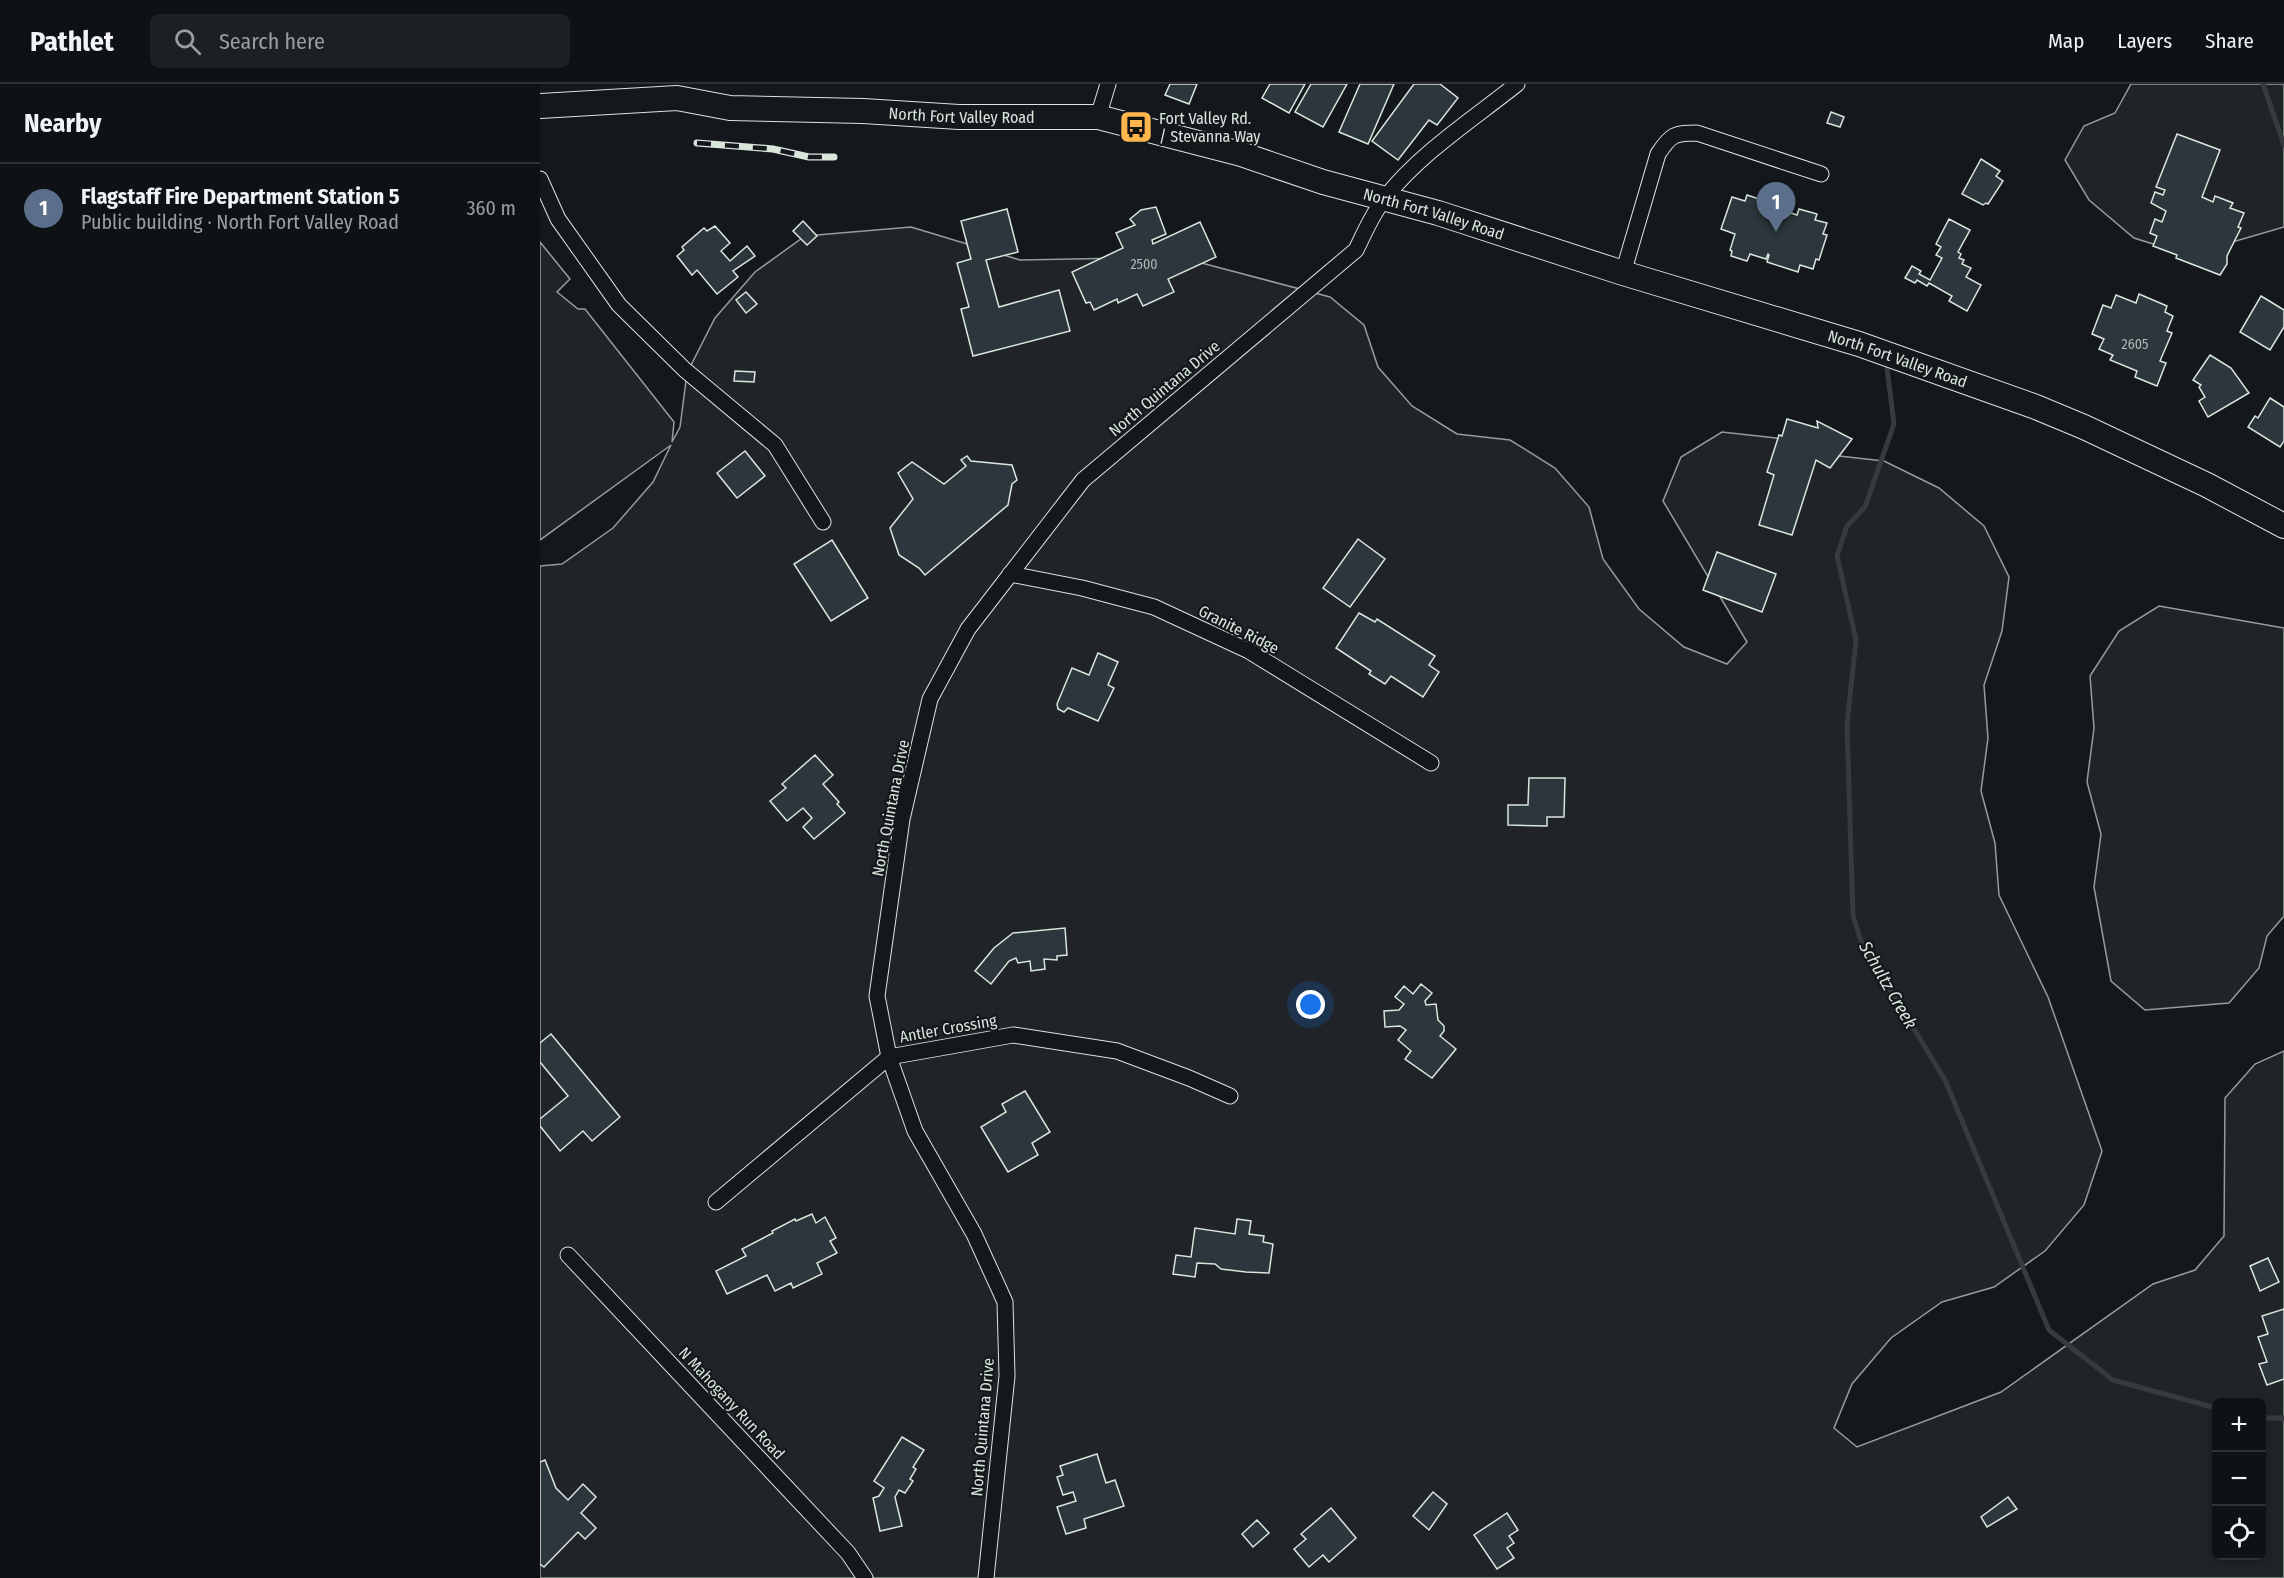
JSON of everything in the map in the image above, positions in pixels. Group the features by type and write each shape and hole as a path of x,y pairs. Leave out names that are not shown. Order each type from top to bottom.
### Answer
{"main road":[{"name":"North Fort Valley Road","path":"540,106 675,91 730,108 862,111 959,117 1098,117 1241,154 1323,182 1438,213 1623,273 1859,344 2036,407 2084,427 2197,480 2283,524"}],"street":[{"path":"1098,117 1108,84"},
{"name":"North Quintana Drive","path":"986,1578 1007,1376 1005,1302 974,1234 915,1131 889,1057 877,996 902,819 930,699 968,629 1083,480 1356,250 1370,220 1384,198 1408,172 1517,84"},
{"path":"1623,273 1658,154 1668,138 1680,133 1697,133 1821,174"},
{"path":"540,178 558,219 619,305 685,370 774,445 823,522"},
{"name":"Granite Ridge","path":"1010,574 1082,588 1154,606 1249,651 1431,764"},
{"name":"Antler Crossing","path":"716,1202 889,1057 1013,1035 1117,1051 1230,1096"},
{"name":"N Mahogany Run Road","path":"568,1255 848,1553 865,1578"}],"shaded area":[{"path":"2131,84 2284,84 2284,227 2188,255 2134,238 2089,200 2065,160 2084,126 2115,113"},
{"path":"911,227 1020,260 1179,257 1330,297 1364,325 1378,367 1412,406 1457,434 1510,440 1555,468 1589,507 1603,559 1639,609 1684,647 1727,664 1747,642 1663,501 1681,457 1722,432 1776,438 1830,455 1884,461 1939,488 1984,526 2009,577 2002,631 1984,685 1988,738 1981,791 1995,843 1999,895 2048,997 2102,1151 2084,1205 2045,1251 1994,1287 1942,1302 1891,1338 1852,1384 1834,1428 1857,1447 2001,1392 2153,1284 2195,1270 2224,1236 2225,1098 2255,1064 2284,1051 2284,1578 540,1578 540,566 562,564 613,528 653,482 671,445 540,540 540,242 570,279 557,292 578,309 585,309 674,422 672,442 680,427 687,373 715,318 755,272 805,236"},
{"path":"2159,606 2284,628 2284,916 2267,936 2259,968 2229,1003 2145,1010 2111,981 2094,887 2101,834 2087,782 2094,728 2090,676 2119,631"}],"building":[{"path":"1170,84 1197,84 1189,104 1165,95"},
{"path":"1270,84 1305,84 1289,113 1262,98"},
{"path":"1311,84 1347,84 1323,127 1295,112"},
{"path":"1360,84 1394,84 1368,144 1339,132"},
{"path":"1414,84 1440,84 1458,98 1437,125 1429,120 1398,160 1372,141"},
{"path":"1831,112 1844,117 1840,127 1827,123"},
{"path":"2177,134 2220,150 2202,197 2213,202 2215,196 2233,203 2230,208 2244,213 2238,227 2241,228 2227,256 2227,264 2220,275 2176,258 2177,255 2153,246 2157,236 2150,233 2155,219 2162,222 2166,211 2151,203 2155,192 2163,195 2165,190 2156,187"},
{"path":"1981,159 2000,171 1996,176 2003,181 1988,204 1983,205 1962,194"},
{"path":"1747,195 1780,206 1779,209 1797,215 1799,209 1817,214 1815,220 1827,223 1823,234 1827,235 1819,260 1816,259 1813,269 1800,265 1798,272 1767,262 1768,254 1766,259 1750,254 1747,261 1731,256 1732,251 1730,250 1735,234 1721,229 1732,197 1745,201"},
{"path":"1156,207 1166,234 1152,240 1153,244 1200,222 1216,257 1168,279 1174,292 1143,306 1137,294 1118,303 1117,299 1094,310 1090,302 1086,303 1072,272 1123,248 1116,233 1135,225 1130,219 1141,210"},
{"path":"1007,209 1018,252 986,260 999,307 1059,290 1070,331 973,356 961,309 969,307 957,263 971,259 961,221"},
{"path":"1949,219 1970,230 1958,252 1961,254 1959,258 1964,260 1962,264 1971,268 1966,277 1981,285 1967,311 1949,301 1952,296 1929,283 1927,286 1917,280 1915,283 1905,278 1912,266 1921,271 1919,274 1930,280 1942,258 1936,255 1941,247 1936,244"},
{"path":"803,221 817,236 807,245 793,231"},
{"path":"715,226 730,243 721,251 730,261 747,246 755,256 733,271 738,277 717,294 697,270 692,275 677,256 684,250 682,247 704,228 707,231"},
{"path":"746,292 757,304 746,313 736,300"},
{"path":"2139,294 2167,306 2165,312 2173,316 2167,331 2172,333 2160,361 2166,363 2157,386 2135,377 2137,371 2110,360 2113,355 2099,349 2104,339 2092,334 2103,305 2111,308 2116,295 2136,303"},
{"path":"2261,296 2284,310 2284,327 2270,350 2240,332"},
{"path":"2210,355 2231,368 2249,393 2208,417 2199,401 2205,397 2199,387 2201,385 2193,380"},
{"path":"735,371 755,372 754,382 734,381"},
{"path":"2270,398 2284,407 2284,441 2280,447 2248,427 2255,416 2258,418"},
{"path":"1787,419 1818,428 1817,421 1852,439 1830,468 1816,460 1792,535 1759,525 1774,475 1767,472 1779,435 1782,436"},
{"path":"745,451 765,476 737,498 717,473"},
{"path":"967,456 971,461 1012,465 1017,480 1012,484 1008,505 925,575 919,568 899,555 890,528 913,499 898,473 912,462 944,484 966,466 961,460"},
{"path":"1358,539 1385,559 1350,607 1323,588"},
{"path":"832,540 868,598 831,621 794,564"},
{"path":"1717,552 1776,574 1762,612 1703,590"},
{"path":"1359,613 1375,622 1377,619 1435,656 1429,665 1439,672 1423,697 1391,676 1385,684 1369,674 1371,671 1336,648"},
{"path":"1098,653 1118,662 1108,685 1114,688 1098,721 1068,708 1064,712 1058,709 1057,704 1072,668 1089,675"},
{"path":"815,755 833,775 823,784 839,802 837,804 845,813 814,839 803,827 812,818 803,808 787,821 770,801 786,788 782,784"},
{"path":"1529,778 1565,778 1564,817 1547,817 1547,826 1508,825 1508,805 1528,805"},
{"path":"1065,928 1067,955 1057,956 1057,960 1044,959 1045,969 1031,971 1030,961 1018,963 1016,958 1009,961 991,984 975,971 994,948 1013,933"},
{"path":"1421,984 1432,993 1425,1001 1426,1005 1436,1004 1438,1020 1444,1026 1444,1031 1440,1036 1456,1049 1432,1078 1405,1059 1411,1051 1398,1040 1406,1030 1400,1026 1385,1027 1384,1011 1399,1010 1404,1004 1395,997 1404,986 1413,994"},
{"path":"551,1034 620,1117 592,1141 583,1131 560,1151 540,1126 540,1119 568,1096 540,1062 540,1043"},
{"path":"1025,1091 1050,1132 1032,1143 1038,1155 1008,1172 981,1127 1006,1112 1002,1104"},
{"path":"812,1214 816,1223 825,1217 836,1238 830,1241 837,1253 817,1263 822,1274 793,1288 791,1283 775,1291 767,1275 727,1294 716,1271 746,1256 742,1249 773,1233 772,1231 795,1219 796,1221"},
{"path":"1237,1219 1251,1221 1249,1234 1264,1236 1263,1242 1273,1244 1269,1273 1221,1269 1215,1264 1197,1263 1195,1277 1173,1274 1176,1255 1191,1257 1195,1228 1235,1234"},
{"path":"2268,1258 2279,1282 2260,1291 2250,1266"},
{"path":"2284,1309 2284,1379 2267,1385 2259,1364 2267,1362 2258,1337 2268,1334 2262,1316"},
{"path":"902,1437 924,1450 913,1467 916,1469 910,1479 913,1481 905,1493 899,1490 895,1497 902,1526 880,1531 873,1498 879,1496 884,1488 874,1481"},
{"path":"1097,1454 1106,1483 1115,1480 1124,1506 1084,1519 1086,1528 1066,1534 1057,1507 1076,1501 1073,1492 1063,1495 1057,1477 1063,1475 1060,1466"},
{"path":"545,1460 556,1488 568,1500 583,1484 596,1497 581,1513 596,1528 585,1539 578,1532 544,1567 540,1564 540,1462"},
{"path":"1433,1492 1447,1504 1429,1530 1413,1516"},
{"path":"2008,1497 2017,1509 1987,1527 1981,1517"},
{"path":"1331,1508 1356,1538 1329,1562 1323,1555 1309,1567 1294,1549 1306,1539 1301,1534"},
{"path":"1507,1513 1518,1530 1509,1536 1514,1543 1507,1548 1514,1558 1497,1569 1474,1535"},
{"path":"1257,1520 1269,1533 1253,1547 1242,1534"}],"waterway":[{"path":"2263,84 2284,145"},
{"name":"Schultz Creek","path":"1887,368 1894,424 1865,507 1847,526 1837,556 1856,640 1847,724 1853,916 1862,944 1945,1080 2049,1330 2113,1380 2212,1407"},
{"name":"Schultz Creek","path":"2266,1418 2284,1418"}],"railway":[{"path":"697,143 773,149 809,157 834,157"}],"place":[{"name":"Fort Valley Rd. / Stevanna Way","path":"1136,127"},
{"name":"Flagstaff Fire Department Station 5","path":"1776,232"}]}
